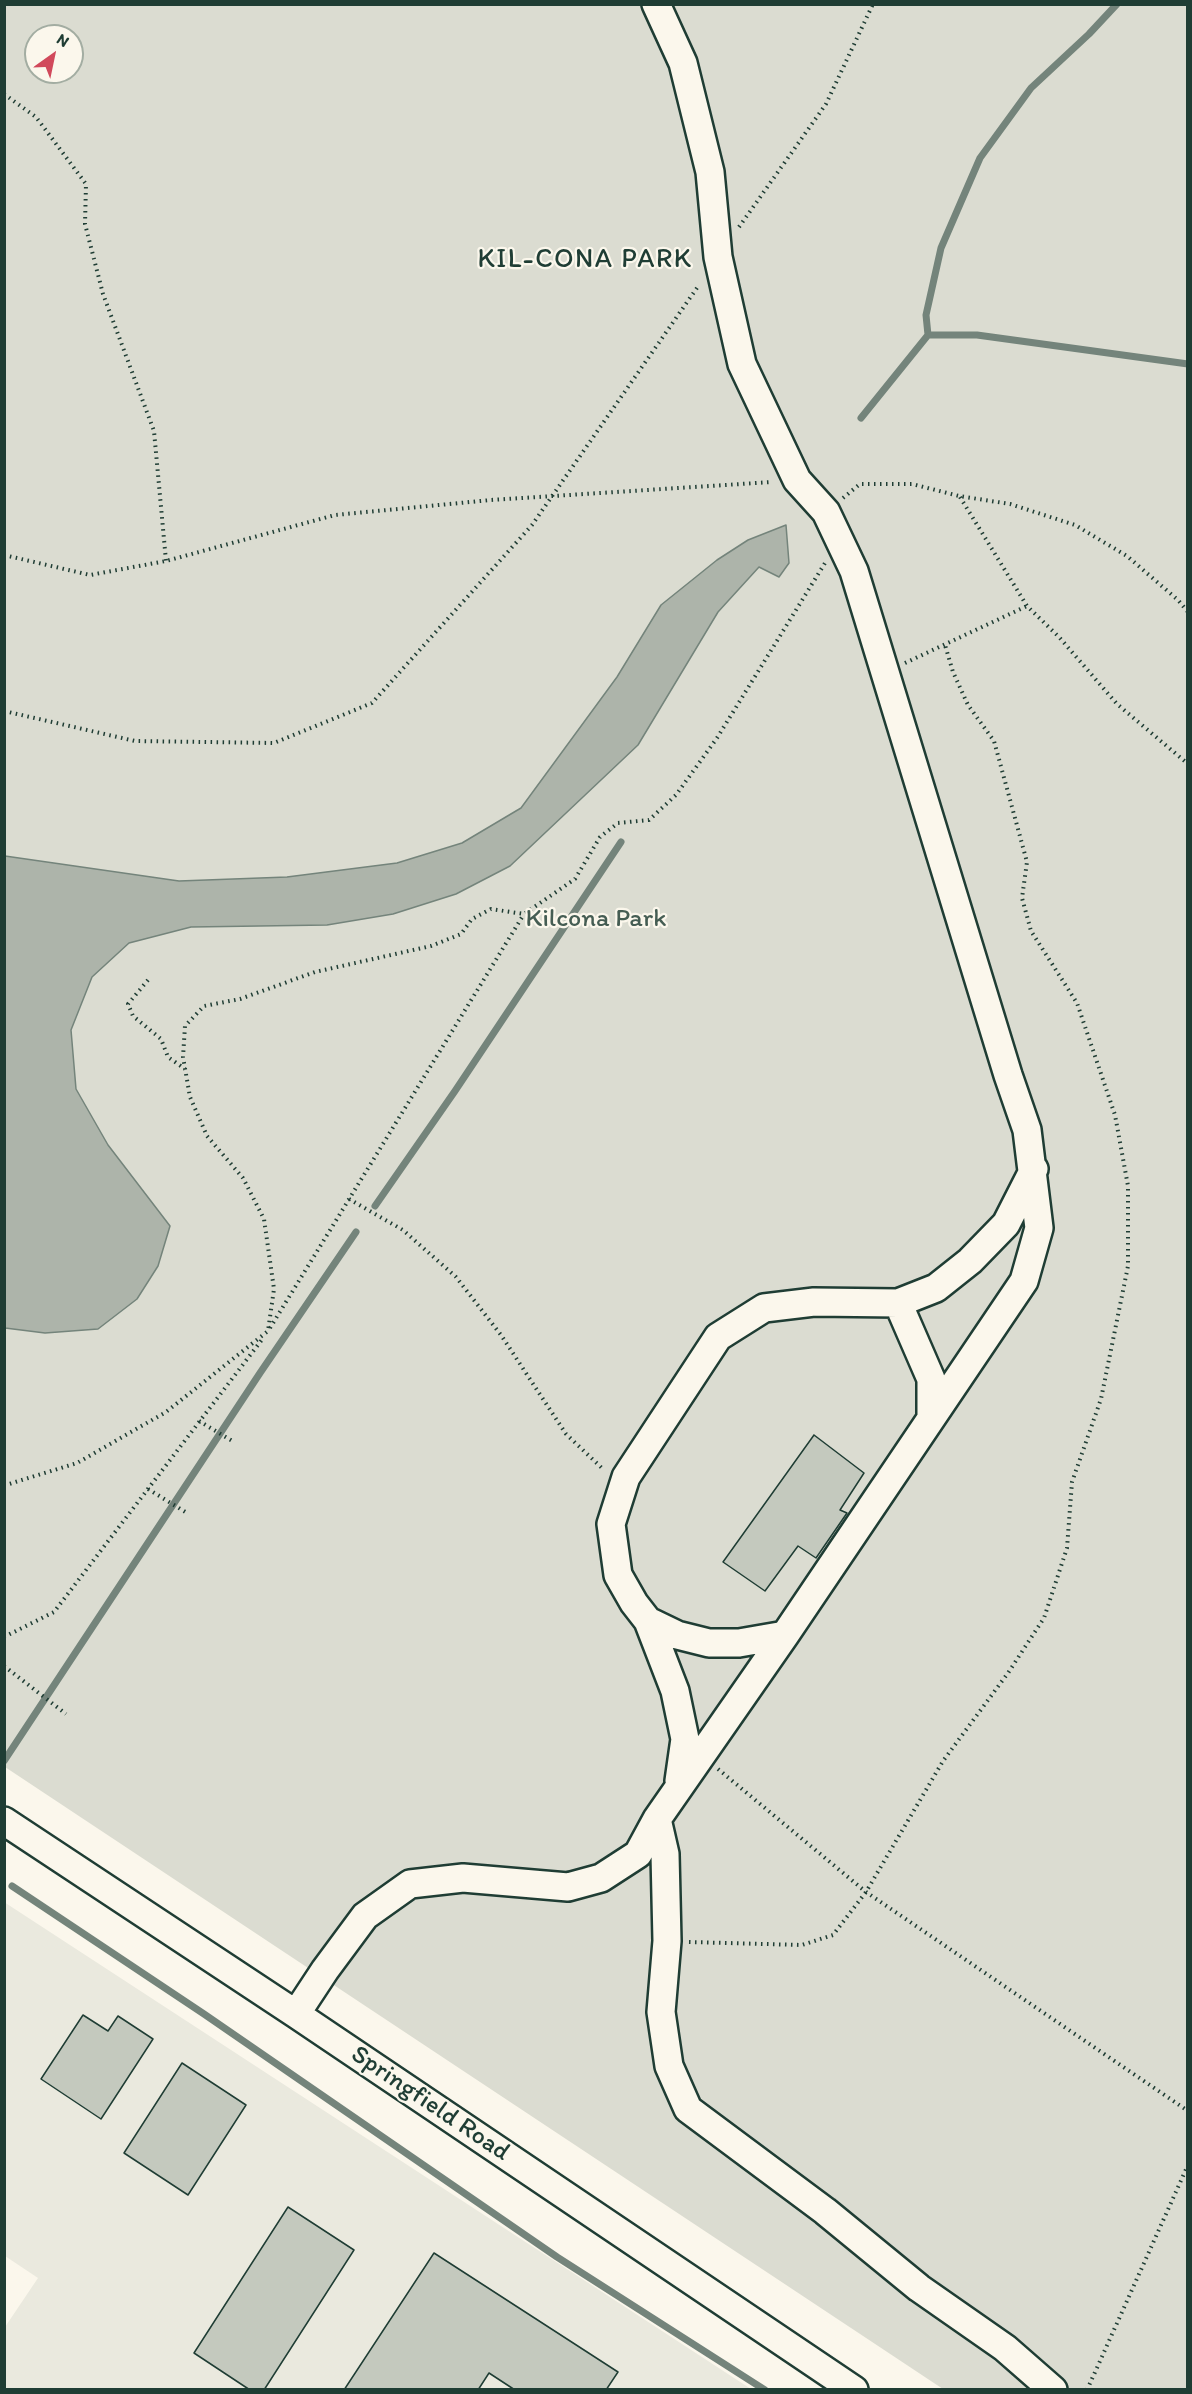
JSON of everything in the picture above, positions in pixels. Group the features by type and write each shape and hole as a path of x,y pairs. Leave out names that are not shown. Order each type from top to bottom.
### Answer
{"street":[{"path":"296,2014 365,1916 410,1884 463,1878 568,1887 602,1878 638,1854 657,1819 785,1635 1024,1281 1040,1228 1034,1169 1027,1130 1008,1075 854,571 826,512 797,480 742,364 718,257 710,172 683,63 656,4"},
{"path":"678,1788 685,1739 675,1691 648,1621 634,1603 618,1575 611,1524 626,1477 718,1338 764,1308 814,1302 898,1303 936,1288 970,1261 1006,1224 1034,1169"},
{"path":"898,1303 931,1379 931,1416"},
{"path":"648,1621 677,1635 709,1643 739,1643 785,1635"},
{"path":"657,1819 665,1854 667,1941 661,2012 669,2066 688,2109 825,2211 919,2288 1005,2348 1053,2390"},
{"name":"Springfield Road","path":"4,1821 296,2014 854,2390"}],"path":[{"path":"4,711 135,741 274,743 372,702 532,525 826,104 873,4"},
{"path":"4,94 36,117 86,184 85,225 103,294 154,431 166,561"},
{"path":"4,555 90,575 166,561 335,515 552,496 797,480"},
{"path":"826,512 860,484 912,484 959,496 1010,504 1074,525 1127,556 1178,600 1188,612"},
{"path":"959,496 1027,606 1059,637 1117,704 1188,764"},
{"path":"4,1637 54,1611 148,1489 268,1331 524,914 575,879 600,837 618,823 650,820 676,795 717,738 839,540"},
{"path":"885,673 1027,606"},
{"path":"667,1941 802,1945 833,1935 866,1892 944,1761 1008,1673 1044,1618 1067,1548 1072,1482 1101,1399 1128,1266 1128,1186 1115,1115 1077,1003 1031,931 1022,898 1027,862 994,741 968,705 953,672 945,645"},
{"path":"4,1483 9,1484 77,1463 166,1412 268,1331 274,1289 264,1219 243,1178 207,1136 190,1098 183,1057 185,1026 204,1006 240,999 315,972 431,946 461,934 472,919 491,909 524,914"},
{"path":"148,980 128,1004 133,1016 161,1039 168,1057 185,1070"},
{"path":"350,1199 403,1230 456,1277 501,1335 566,1434 622,1487"},
{"path":"199,1421 234,1442"},
{"path":"148,1489 187,1513"},
{"path":"4,1666 66,1714"},
{"path":"701,1754 866,1892 1188,2111"},
{"path":"1087,2390 1188,2164"}],"shaded area":[{"path":"786,525 789,563 779,577 759,567 718,612 638,745 510,866 456,894 393,914 327,925 191,927 129,943 92,977 71,1030 76,1089 108,1145 170,1226 158,1266 137,1299 98,1329 45,1333 5,1328 5,856 179,881 287,877 397,863 462,843 521,808 617,677 661,605 717,560 748,540"},
{"path":"4,1902 751,2389 5,2389 5,2327 38,2278 5,2256"}],"green space":[{"name":"Kilcona Park","path":"4,5 1187,5 1187,2389 943,2389 5,1767"}],"building":[{"path":"814,1435 864,1473 840,1510 847,1513 816,1558 798,1546 765,1591 723,1562"},
{"path":"83,2015 108,2031 118,2016 153,2039 101,2119 41,2079"},
{"path":"182,2063 246,2105 188,2195 124,2153"},
{"path":"288,2207 354,2250 264,2390 250,2390 194,2353"},
{"path":"434,2253 618,2372 606,2390 515,2390 489,2373 478,2390 344,2390"}],"waterway":[{"path":"928,335 926,315 941,248 980,158 1031,88 1089,34 1117,4"},
{"path":"861,418 928,335 977,335 1188,364"},
{"path":"375,1206 455,1091 621,842"},
{"path":"4,1761 260,1373 356,1232"},
{"path":"12,1886 204,2014 557,2257 765,2390"}],"district":[{"name":"KIL-CONA PARK","path":"585,260"}]}
